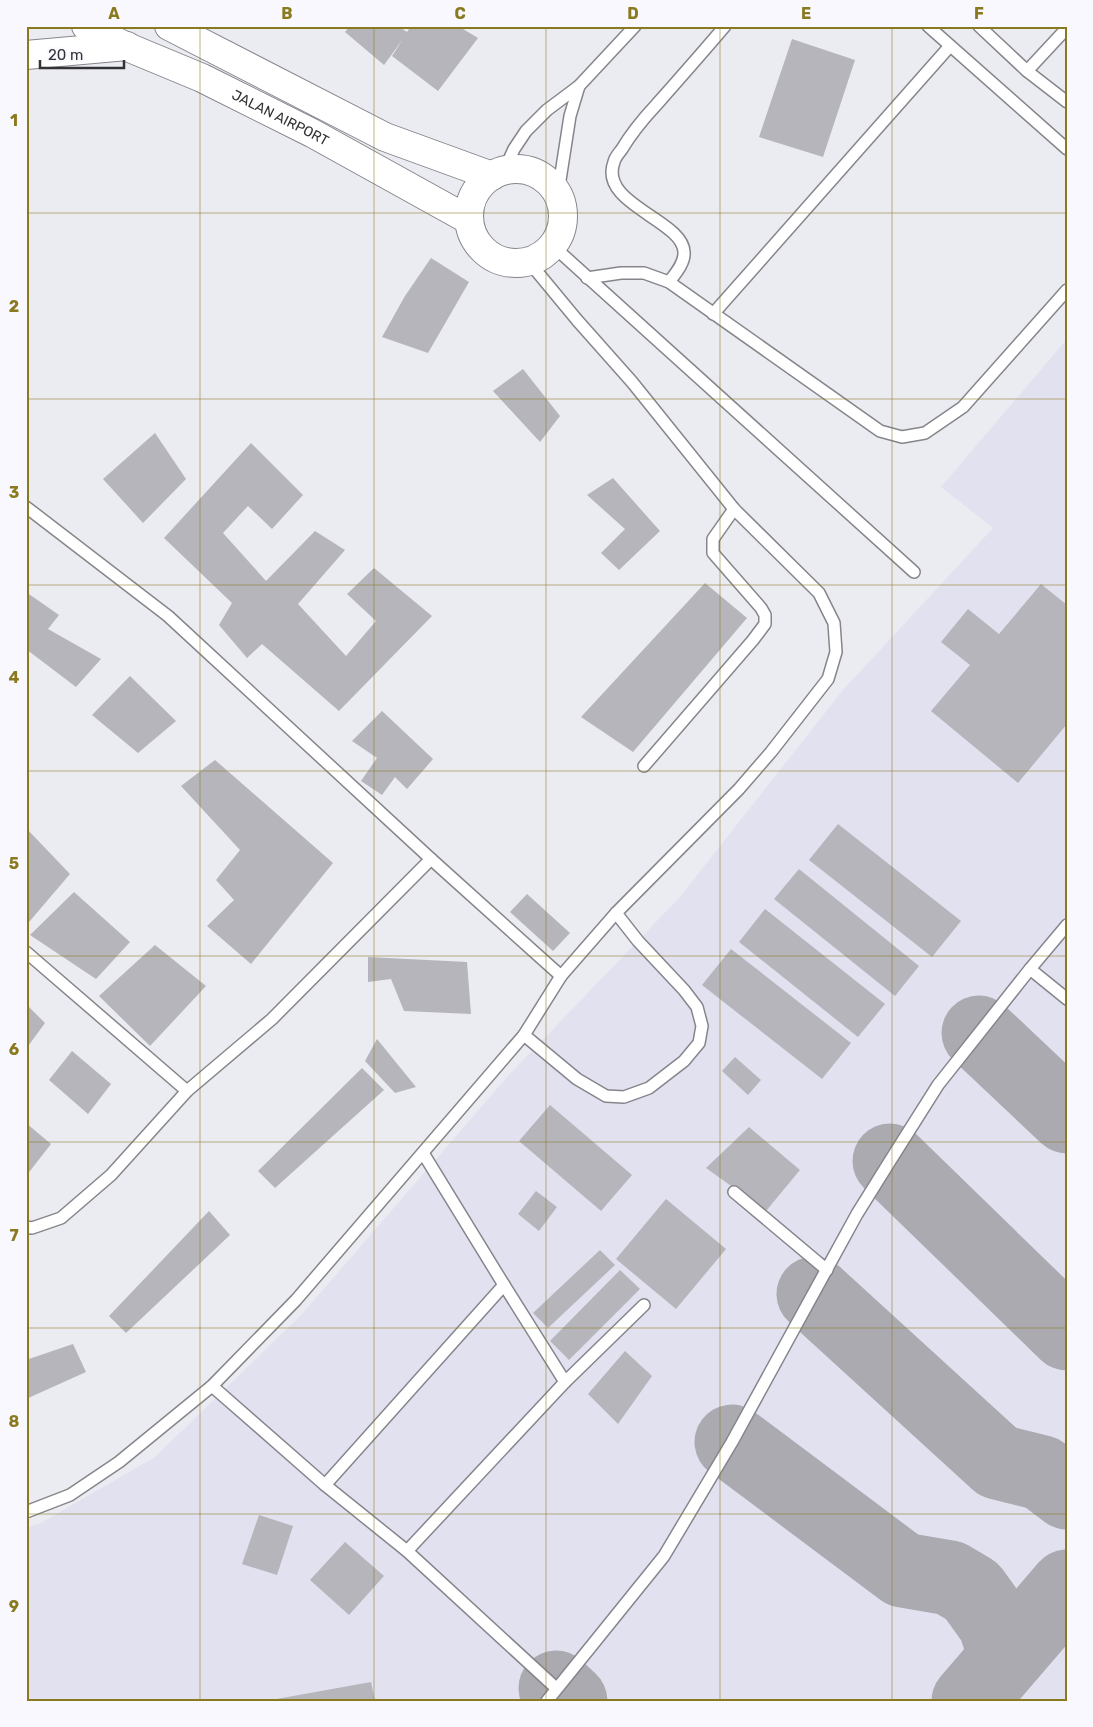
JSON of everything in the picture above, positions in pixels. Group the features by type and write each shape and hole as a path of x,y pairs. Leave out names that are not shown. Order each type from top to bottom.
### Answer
{"street":[{"name":"JALAN AIRPORT","path":"86,26 125,46 202,78 312,133 469,220"},
{"path":"26,55 125,46 174,29 385,137 498,173"},
{"path":"517,169 532,172 546,179 558,194 563,211 562,230 553,246 542,256 529,262 508,263 489,255 475,240 469,220 474,194 482,184 498,173 517,169"}],"lane":[{"path":"498,173 526,131 547,110 579,86 635,26"},
{"path":"669,282 683,260 682,244 676,235 627,200 616,186 612,174 613,162 633,131 725,26"},
{"path":"928,26 1067,149"},
{"path":"982,27 1027,71 1067,102"},
{"path":"1027,71 1067,28"},
{"path":"713,314 950,46"},
{"path":"558,194 570,116 579,86"},
{"path":"553,246 914,572"},
{"path":"26,1512 70,1495 119,1462 212,1386 296,1300 524,1035 561,976 616,914 739,789 771,752 828,679 836,652 834,623 819,593 734,509 632,382 529,262"},
{"path":"587,278 621,273 644,273 669,282 880,432 902,436 925,433 963,408 1067,290"},
{"path":"26,507 168,616 431,859 561,976"},
{"path":"644,766 766,624 761,608 713,553 713,539 734,509"},
{"path":"26,1227 32,1228 61,1218 110,1175 187,1091 272,1019 431,859"},
{"path":"524,1035 577,1079 606,1096 624,1098 649,1088 684,1061 699,1043 702,1026 696,1007 684,990 638,941 616,914"},
{"path":"548,1701 556,1688 664,1556 732,1442 857,1214 938,1085 1030,969 1067,926"},
{"path":"26,952 187,1091"},
{"path":"1030,969 1067,999"},
{"path":"423,1153 565,1382"},
{"path":"734,1192 826,1270"},
{"path":"325,1485 504,1285"},
{"path":"407,1551 565,1382 644,1305"},
{"path":"212,1386 325,1485 407,1551 556,1688"}],"shaded area":[{"path":"1067,339 1067,1701 26,1701 26,1528 41,1523 155,1457 302,1314 508,1076 679,898 843,690 993,528 941,487"}],"building":[{"path":"350,26 398,26 407,32 411,26 458,26 478,38 438,91 392,56 403,39 384,65 345,32"},
{"path":"792,39 855,60 823,157 759,137"},
{"path":"431,258 469,282 428,353 382,337 405,296"},
{"path":"523,369 560,416 540,442 493,391"},
{"path":"155,433 186,479 143,523 103,479"},
{"path":"251,443 303,495 272,529 248,506 223,533 266,581 315,531 345,550 298,604 346,656 376,621 347,594 374,568 432,616 339,711 262,644 247,658 219,625 232,603 164,538"},
{"path":"613,478 660,531 619,570 601,553 625,529 587,495"},
{"path":"705,583 747,618 633,752 581,717"},
{"path":"1041,584 1067,605 1067,724 1018,783 931,711 970,665 941,642 968,609 999,634"},
{"path":"26,592 59,615 48,629 101,659 76,687 26,649"},
{"path":"130,676 176,721 138,753 92,715"},
{"path":"382,711 433,759 407,789 395,777 382,795 361,781 377,758 352,741"},
{"path":"215,760 333,863 251,964 207,926 234,900 216,880 240,850 181,786"},
{"path":"838,824 961,921 932,957 809,860"},
{"path":"26,828 70,874 29,922 26,920"},
{"path":"799,869 919,966 895,996 774,899"},
{"path":"74,892 130,942 96,979 30,935"},
{"path":"527,894 570,933 553,951 510,912"},
{"path":"765,909 885,1004 858,1037 739,942"},
{"path":"155,945 206,986 150,1046 99,996"},
{"path":"731,949 851,1043 822,1079 702,985"},
{"path":"368,957 467,962 471,1014 404,1011 391,979 368,982"},
{"path":"26,1004 45,1023 26,1049"},
{"path":"377,1039 416,1087 395,1093 365,1061"},
{"path":"72,1051 111,1084 88,1114 49,1080"},
{"path":"735,1057 761,1080 748,1095 722,1071"},
{"path":"362,1068 384,1090 275,1188 258,1171"},
{"path":"550,1105 632,1175 601,1211 519,1141"},
{"path":"26,1123 51,1144 26,1176"},
{"path":"749,1127 800,1170 766,1211 706,1168"},
{"path":"536,1191 557,1207 539,1231 518,1214"},
{"path":"666,1199 726,1249 676,1309 616,1259"},
{"path":"209,1211 230,1235 126,1333 109,1316"},
{"path":"600,1250 615,1265 548,1328 533,1313"},
{"path":"620,1270 640,1289 569,1360 550,1341"},
{"path":"73,1344 86,1372 26,1399 26,1360"},
{"path":"625,1351 652,1376 618,1424 588,1394"},
{"path":"259,1515 293,1526 277,1575 242,1564"},
{"path":"345,1542 384,1576 349,1615 310,1580"},
{"path":"371,1682 375,1701 271,1701 271,1700"}],"taxiway":[{"path":"979,1033 1067,1116"},
{"path":"890,1161 1067,1333"},
{"path":"814,1294 998,1462 1042,1473 1067,1492"},
{"path":"732,1442 903,1570 950,1578 972,1591 995,1623 1006,1657"},
{"path":"969,1701 1067,1587"},
{"path":"556,1688 570,1701"}]}
